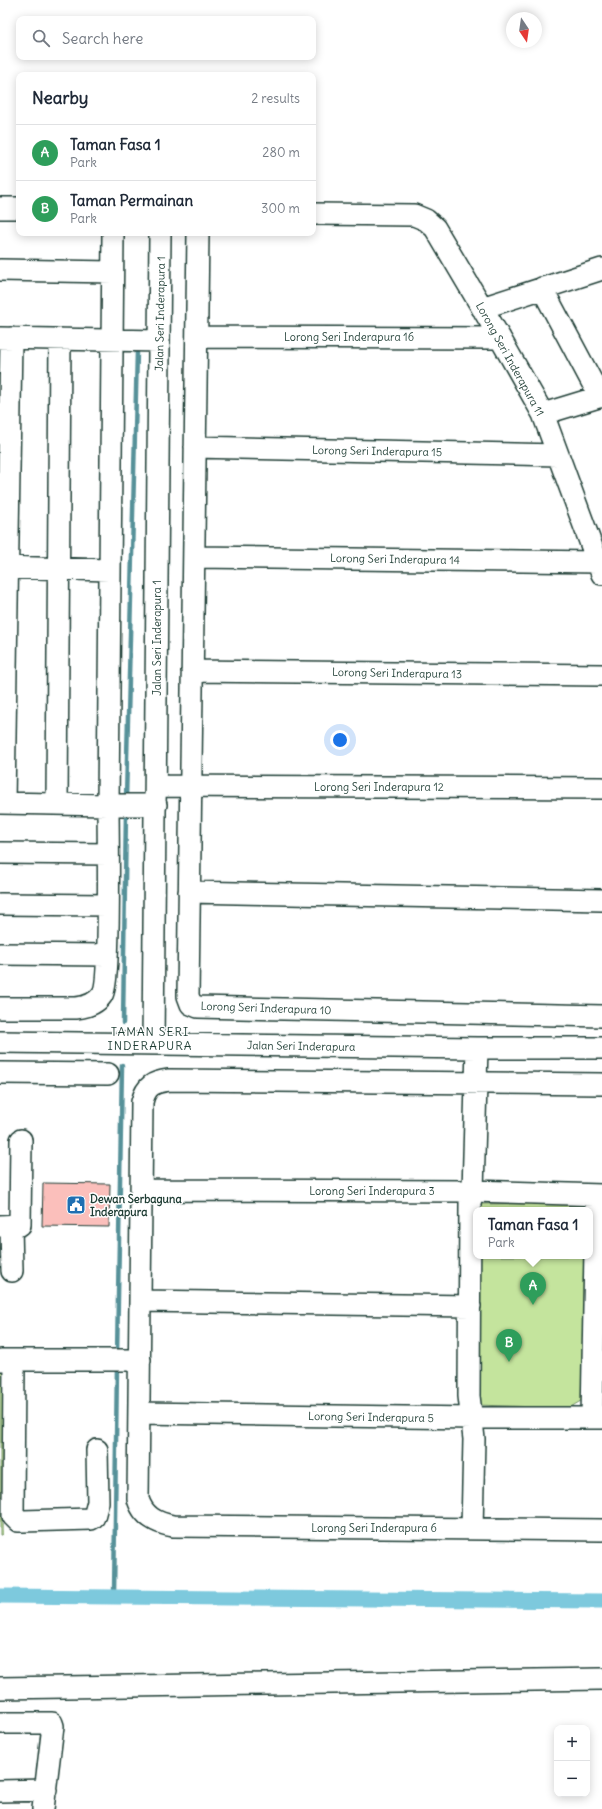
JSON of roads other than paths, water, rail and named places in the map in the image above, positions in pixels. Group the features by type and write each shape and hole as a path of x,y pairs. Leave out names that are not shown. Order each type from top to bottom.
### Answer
{"street":[{"path":"0,208 16,208"},
{"name":"Lorong Seri Inderapura 11","path":"316,214 414,215 426,220 436,228 543,414 558,455 594,526 599,568"},
{"path":"0,1008 76,1008 87,1006 103,994 106,984 108,854 114,805 109,570 113,236"},
{"name":"Jalan Seri Inderapura 1","path":"153,1044 152,799 160,236"},
{"name":"Lorong Seri Inderapura 10","path":"198,236 198,336 195,447 192,786 188,996 191,1004 198,1007 602,1016"},
{"path":"0,270 112,272"},
{"path":"482,308 542,288 601,272"},
{"path":"542,288 601,397 543,414"},
{"name":"Lorong Seri Inderapura 16","path":"198,336 500,338"},
{"path":"2,803 5,338 159,341"},
{"path":"57,804 60,339"},
{"name":"Lorong Seri Inderapura 15","path":"195,447 558,455"},
{"name":"Lorong Seri Inderapura 14","path":"194,557 599,568"},
{"path":"4,567 109,570"},
{"name":"Lorong Seri Inderapura 13","path":"192,671 602,674"},
{"name":"Lorong Seri Inderapura 12","path":"2,803 114,805 152,799 192,786 602,788"},
{"path":"0,853 108,854"},
{"path":"189,892 602,900"},
{"path":"0,904 107,905"},
{"path":"0,954 107,955"},
{"name":"Jalan Seri Inderapura","path":"0,1042 477,1048 602,1048"},
{"path":"472,1529 474,1440 469,1402 470,1203 472,1191 477,1082 477,1048"},
{"path":"0,1073 108,1074"},
{"path":"139,1413 128,1360 141,1301 142,1102 144,1093 150,1085 158,1081 168,1080 602,1084"},
{"path":"12,1271 6,1226 20,1225 21,1140"},
{"name":"Lorong Seri Inderapura 3","path":"142,1190 472,1191 599,1195"},
{"path":"597,1418 599,1195"},
{"path":"141,1301 470,1306"},
{"path":"97,1450 98,1502 94,1517 91,1519 23,1521 16,1519 13,1516 7,1360 128,1360"},
{"name":"Lorong Seri Inderapura 5","path":"139,1413 472,1418 597,1418"},
{"name":"Lorong Seri Inderapura 6","path":"139,1413 138,1499 141,1508 149,1517 160,1524 173,1526 602,1530"},
{"path":"0,1688 602,1678"},
{"path":"0,1723 52,1722 53,1726 45,1799 0,1790"}],"waterway":[{"path":"126,799 137,351"},
{"path":"123,1023 126,811"},
{"path":"117,1355 122,1065"},
{"path":"114,1596 117,1365"},
{"path":"0,1596 602,1601"}],"place":[{"name":"Dewan Serbaguna Inderapura","path":"76,1205"},
{"name":"Taman Fasa 1","path":"533,1305"},
{"name":"Taman Permainan","path":"509,1362"}],"district":[{"name":"TAMAN SERI INDERAPURA","path":"150,1038"}]}
